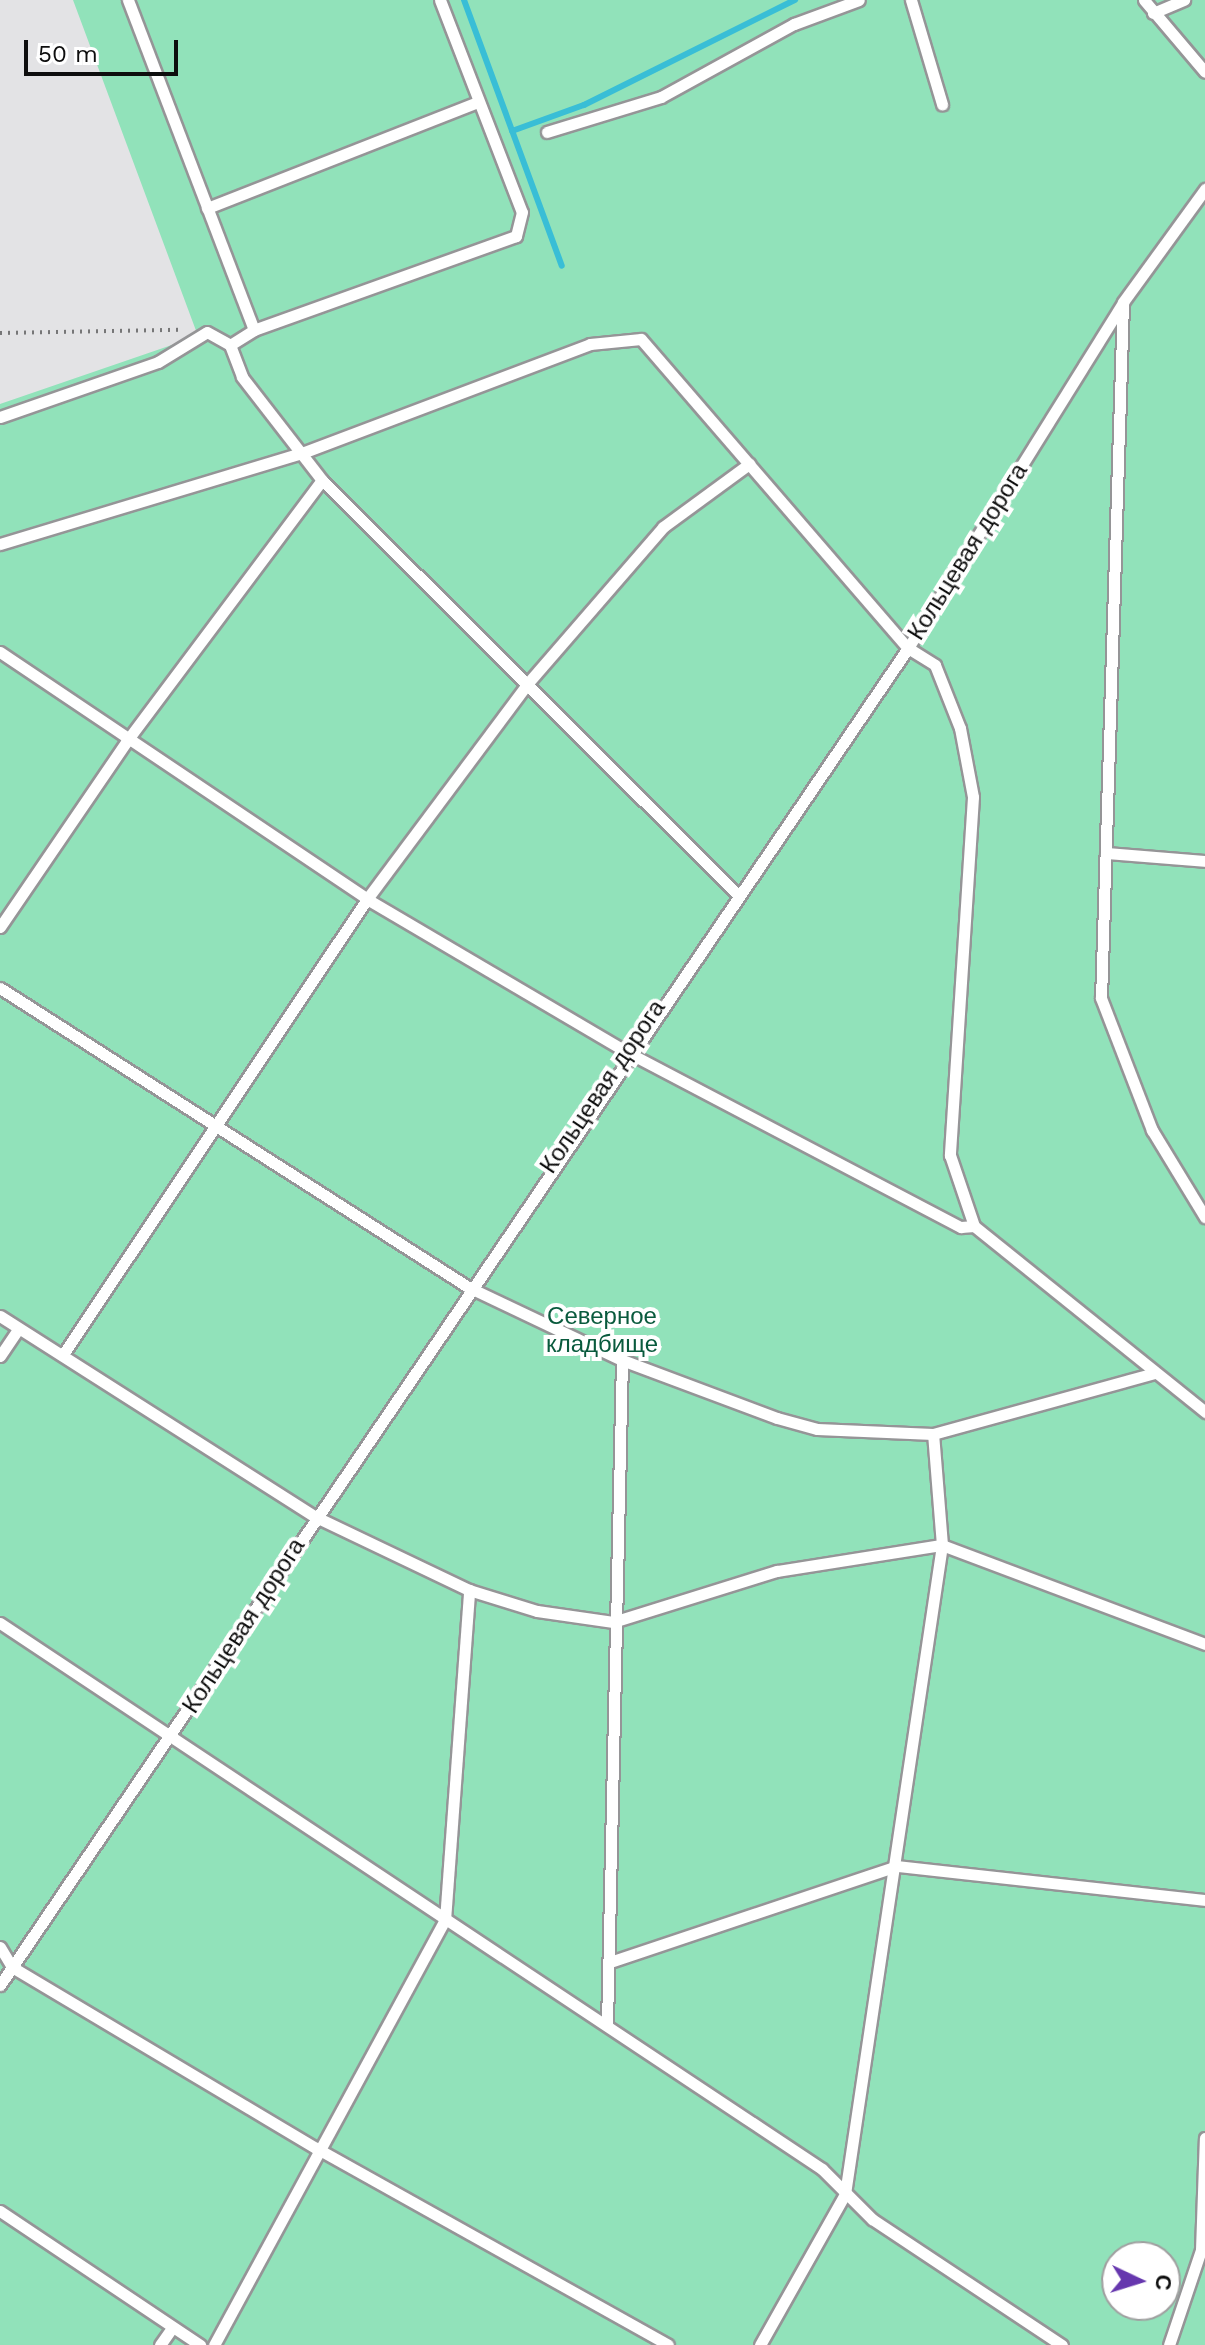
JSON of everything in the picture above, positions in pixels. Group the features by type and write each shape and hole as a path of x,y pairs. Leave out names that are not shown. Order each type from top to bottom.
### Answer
{"lane":[{"path":"128,0 254,330"},
{"path":"230,345 254,330 516,236 522,212 440,0"},
{"path":"547,132 661,97 794,24 859,0"},
{"path":"911,0 942,104"},
{"path":"1144,0 1205,72"},
{"path":"1153,13 1184,0"},
{"path":"207,208 478,102"},
{"name":"Кольцевая дорога","path":"0,1985 173,1733 627,1052 908,648 1123,302 1205,189"},
{"path":"1123,302 1101,998 1152,1130 1205,1217"},
{"path":"0,417 158,362 207,332 230,345 242,377 322,480 736,893"},
{"path":"0,544 302,453 590,344 641,339 908,648 935,665 960,728 973,797 949,1103 950,1155 974,1226 1205,1412"},
{"path":"64,1353 367,899 528,683 663,527 749,464"},
{"path":"0,927 126,742 322,480"},
{"path":"0,652 126,742 367,899 627,1052 961,1227 974,1226"},
{"path":"1106,853 1205,861"},
{"path":"0,988 468,1287 622,1360 817,1429 933,1434 1154,1373"},
{"path":"0,1316 64,1353 316,1517 469,1590 613,1622 777,1571 942,1545 1205,1644"},
{"path":"0,1356 18,1329"},
{"path":"607,2025 613,1961 613,1622 622,1360"},
{"path":"760,2345 845,2194 897,1866 942,1545 933,1434"},
{"path":"214,2345 316,2148 445,1920 469,1590"},
{"path":"0,1623 173,1733 445,1920 822,2169 845,2194 1062,2345"},
{"path":"613,1961 897,1866 1205,1900"},
{"path":"0,1947 12,1967 316,2148 668,2345"},
{"path":"1169,2345 1203,2251 1205,2138"},
{"path":"0,2211 200,2345"},
{"path":"160,2345 172,2328"}],"path":[{"path":"0,333 207,332"}],"green space":[{"name":"Северное кладбище","path":"73,0 1205,0 1205,2345 0,2345 0,404 198,336"}],"waterway":[{"path":"464,0 562,266"},
{"path":"512,131 584,105 795,0"}]}
